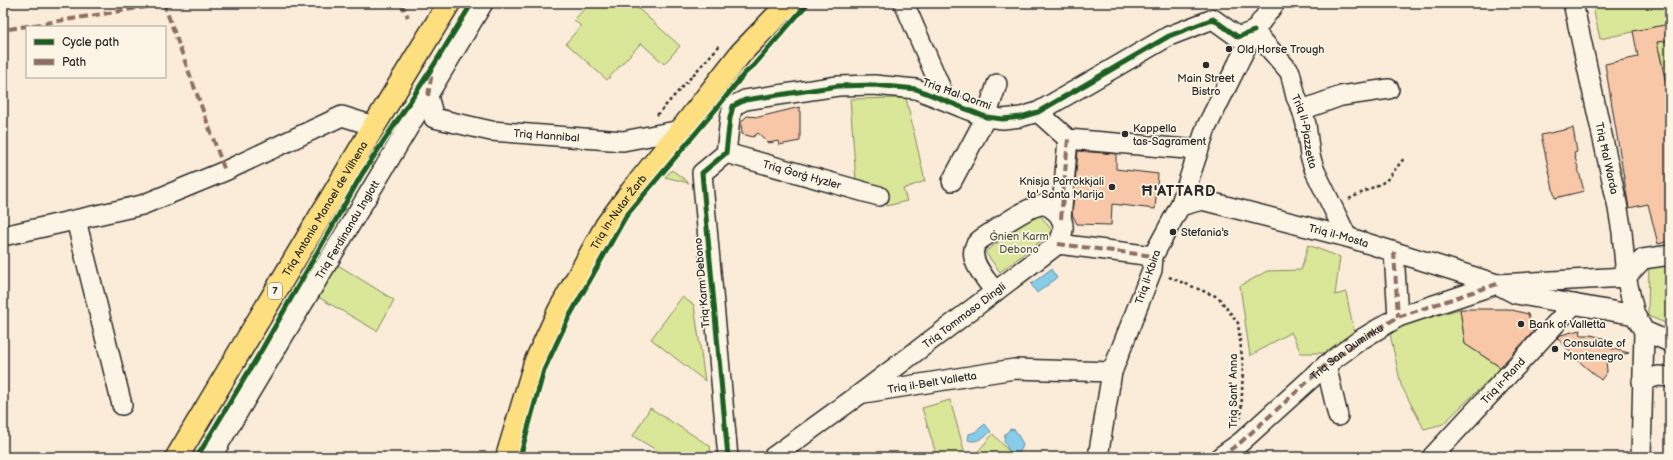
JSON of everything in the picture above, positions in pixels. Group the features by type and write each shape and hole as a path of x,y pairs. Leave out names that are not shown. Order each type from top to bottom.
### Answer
{"highway":[{"name":"Triq Antonio Manoel de Vilhena","path":"176,457 449,3"},
{"name":"Triq in-Nutar Żarb","path":"507,457 535,363 559,311 606,226 631,192 682,130 741,53 789,3"}],"street":[{"name":"Triq Ferdinandu Inglott","path":"211,457 483,3"},
{"path":"904,3 946,100"},
{"name":"Triq il-Kbira","path":"1100,456 1112,372 1152,263 1180,206 1206,128 1254,31 1275,3"},
{"name":"Triq Ħal Warda","path":"1573,3 1617,202 1622,232 1626,277 1635,314"},
{"name":"Triq Ħal Qormi","path":"726,153 733,106 745,100 838,86 874,85 916,89 986,117 1003,119 1021,117 1038,112 1213,11 1238,37 1254,31"},
{"name":"Triq il-Pjazzetta","path":"1254,31 1290,72 1296,97 1306,124 1310,156 1315,171 1347,238"},
{"path":"952,181 986,117 997,84"},
{"path":"1302,110 1341,96 1389,88"},
{"name":"Triq Hannibal","path":"428,96 434,118 491,131 623,141 682,130"},
{"path":"1038,112 1068,139 1198,150"},
{"path":"3,236 142,205 225,171 342,116 374,126"},
{"path":"1061,232 1068,139"},
{"name":"Triq Ġorġ Hyzler","path":"726,153 879,196"},
{"name":"Triq Karm Debono","path":"726,153 702,172 728,457"},
{"name":"Triq il-Mosta","path":"1180,206 1202,200 1347,238 1394,252 1497,284 1516,294 1635,314"},
{"path":"995,292 976,263 973,254 975,246 981,238 1031,208 1043,205 1054,210 1061,232"},
{"path":"76,220 122,405"},
{"path":"1061,232 1152,263"},
{"name":"Triq Tommaso Dingli","path":"860,394 995,292 1061,232"},
{"path":"1394,252 1398,317"},
{"path":"1626,277 1644,259 1670,255"},
{"name":"Triq il-Mosta","path":"1497,284 1626,277"},
{"name":"Triq San Duminku","path":"1220,457 1241,442 1326,365 1360,340 1398,317 1497,284"},
{"name":"Triq ir-Rand","path":"1432,457 1574,304"},
{"path":"1635,314 1644,331 1641,457"},
{"path":"1644,331 1670,342"},
{"path":"1326,365 1338,416"},
{"name":"Triq il-Belt Valletta","path":"773,457 860,394 1014,369 1112,372"},
{"path":"1642,381 1658,376 1670,377"}],"path":[{"path":"652,121 723,42"},
{"path":"1332,208 1386,180 1405,157"}],"green space":[{"path":"590,3 632,3 680,46 664,64 641,43 607,80 566,43 581,26 574,20"},
{"path":"1592,3 1670,3 1670,24 1600,39"},
{"path":"1670,40 1670,102 1660,53 1654,43"},
{"path":"906,98 925,181 903,189 907,201 887,206 882,186 856,181 850,99"},
{"path":"672,170 689,183 665,177"},
{"name":"Ġnien Karm Debono","path":"1038,212 1053,232 1000,272 985,252"},
{"path":"1308,245 1340,257 1335,295 1346,292 1354,332 1327,353 1301,353 1291,332 1250,356 1240,286 1267,271 1301,270"},
{"path":"1649,264 1670,267 1670,325 1648,316"},
{"path":"338,265 394,300 377,331 318,297"},
{"path":"682,297 694,305 705,381 651,339"},
{"path":"1460,309 1465,344 1501,368 1443,424 1424,429 1401,385 1389,329"},
{"path":"950,400 966,457 937,457 922,408"},
{"path":"650,408 710,446 711,457 668,457 633,436"},
{"path":"993,434 1014,457 973,457"}],"water":[{"path":"1051,269 1057,278 1037,293 1031,284"},
{"path":"985,424 991,432 977,440 968,440 969,434 975,432"},
{"path":"1010,429 1015,430 1023,444 1018,454 1009,451 1004,441 1005,434"}],"building":[{"path":"1670,24 1670,40 1657,42 1670,102 1670,241 1658,244 1648,204 1629,208 1605,64 1638,57 1633,31"},
{"path":"800,107 800,141 779,145 778,141 769,143 758,133 753,137 742,134 741,122 747,116 759,117"},
{"path":"1573,128 1577,152 1574,153 1584,191 1555,198 1541,135"},
{"name":"Knisja Parrokkjali ta' Santa Marija","path":"1078,151 1116,154 1116,169 1158,174 1155,209 1112,204 1111,225 1077,224 1072,214"},
{"path":"1460,309 1508,309 1528,314 1533,332 1500,367 1465,344"},
{"path":"1580,330 1581,335 1591,335 1606,339 1606,347 1629,353 1606,358 1607,372 1601,380 1582,364 1557,338 1561,335"}],"marked path":[{"path":"401,3 408,17"},
{"path":"28,26 164,4 225,171"},
{"path":"9,29 26,26"},
{"path":"428,96 432,72"},
{"path":"1061,219 1068,139"},
{"path":"1058,244 1153,256"},
{"path":"1394,252 1398,317"},
{"path":"1220,457 1241,442 1326,365 1360,340 1398,317 1497,284"}],"cycle path":[{"path":"197,457 261,351 362,174 432,68 472,3"},
{"path":"520,457 544,370 569,317 626,216 744,74 754,65 808,3"},
{"path":"728,457 702,173 726,153 733,106 745,100 838,86 874,85 916,89 986,117 1003,119 1021,117 1038,112 1169,36 1213,19 1238,37 1254,31"}],"place":[{"name":"Old Horse Trough","path":"1229,49"},
{"name":"Main Street Bistro","path":"1206,65"},
{"name":"Kappella tas-Sagrament","path":"1125,134"},
{"name":"Knisja Parrokkjali ta' Santa Marija","path":"1112,187"},
{"name":"Stefania's","path":"1173,232"},
{"name":"Bank of Valletta","path":"1521,324"},
{"name":"Consulate of Montenegro","path":"1555,349"}],"district":[{"name":"Ħ'ATTARD","path":"1179,191"}]}
